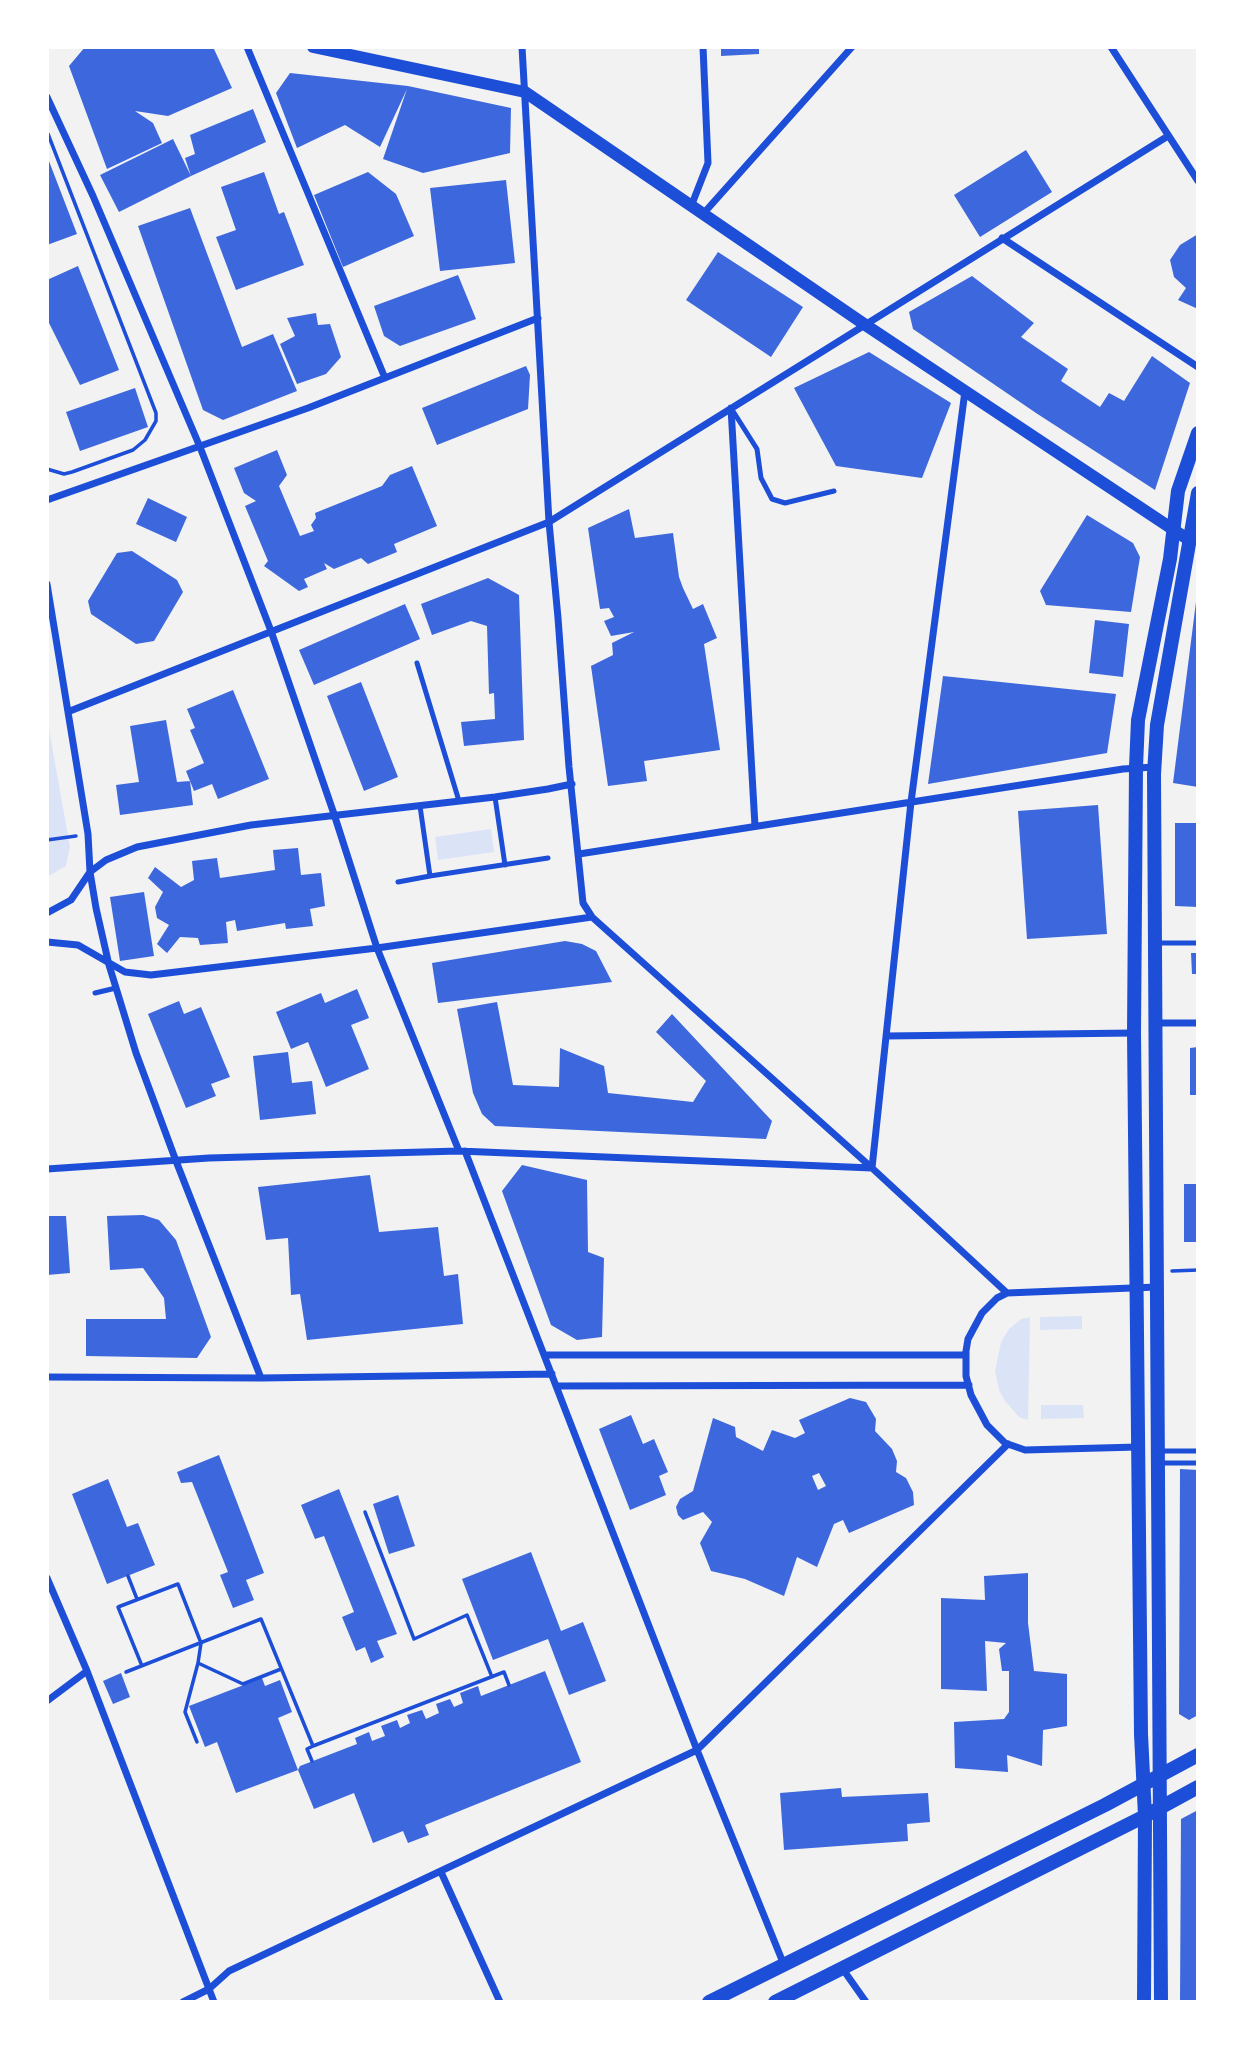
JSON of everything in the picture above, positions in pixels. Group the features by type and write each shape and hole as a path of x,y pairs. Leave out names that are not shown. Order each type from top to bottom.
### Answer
{"main road":[{"path":"1144,2002 1145,1816 1134,1033 1136,767 1138,720 1174,530 1178,491 1198,433"},
{"path":"1161,2002 1154,1023 1155,766 1157,725 1193,544 1198,494"},
{"path":"709,2002 1198,1755"},
{"path":"775,2002 1198,1787"}],"street":[{"path":"247,47 385,378"},
{"path":"313,47 525,92 864,324 1193,544"},
{"path":"523,47 549,522 583,903 592,917 1007,1293"},
{"path":"692,204 708,163 703,47"},
{"path":"703,214 852,47"},
{"path":"1111,47 1198,181"},
{"path":"47,97 200,447 271,631 377,948 545,1355 697,1750 784,1965"},
{"path":"70,710 549,522 1168,136"},
{"path":"1002,238 1198,367"},
{"path":"47,500 200,447 538,318"},
{"path":"872,1168 911,802 965,391"},
{"path":"731,408 755,826"},
{"path":"47,584 70,710 88,834 90,872 99,927 109,965 136,1053 261,1378"},
{"path":"579,854 1155,766"},
{"path":"47,914 71,900 90,872 106,860 137,847 251,825 495,797 572,784"},
{"path":"47,942 79,945 109,965 136,975 151,975 377,948 592,917"},
{"path":"1154,1023 1198,1023"},
{"path":"886,1036 1134,1033"},
{"path":"47,1168 462,1151 872,1168"},
{"path":"1138,1447 1025,1450 1007,1444 987,1426 979,1411 969,1385 966,1354 968,1339 978,1319 988,1307 1007,1293 1157,1287"},
{"path":"545,1355 966,1354"},
{"path":"47,1377 261,1378 552,1374"},
{"path":"556,1386 969,1385"},
{"path":"183,2002 209,1989 229,1971 697,1750 1007,1444"},
{"path":"47,1578 87,1671 214,2002"},
{"path":"47,1701 87,1671"},
{"path":"441,1872 500,2002"},
{"path":"842,1968 866,2002"}],"lane":[{"path":"731,408 757,449 761,478 772,499 785,503 834,491"},
{"path":"417,663 459,801"},
{"path":"495,797 505,866"},
{"path":"420,806 430,876"},
{"path":"398,882 548,858"},
{"path":"1154,943 1198,943"},
{"path":"95,993 116,988"},
{"path":"1158,1457 1198,1451"},
{"path":"1158,1457 1198,1463"}],"path":[{"path":"47,132 156,413 156,421 145,440 133,450 64,474 47,469"},
{"path":"47,840 88,834"},
{"path":"1170,1271 1198,1270"},
{"path":"365,1512 414,1639 467,1615 492,1677"},
{"path":"128,1576 137,1600"},
{"path":"142,1666 118,1607 178,1584 201,1643 185,1712 197,1742"},
{"path":"126,1672 261,1619 313,1746"},
{"path":"198,1663 243,1684 281,1669"},
{"path":"312,1761 307,1749 313,1746 504,1672 509,1685"}],"shaded area":[{"path":"47,718 70,847 66,866 47,877"},
{"path":"491,829 494,852 438,860 435,837"},
{"path":"1082,1316 1082,1329 1040,1330 1040,1317"},
{"path":"1030,1317 1028,1420 1019,1417 1005,1401 999,1390 995,1371 1001,1342 1009,1329 1021,1319"},
{"path":"1041,1405 1083,1405 1084,1418 1041,1419"}],"building":[{"path":"85,47 214,49 232,88 168,116 135,111 153,123 162,143 107,169 69,66"},
{"path":"721,47 759,47 759,54 721,56"},
{"path":"290,73 408,86 511,108 510,153 423,173 383,159 407,89 380,147 345,125 297,148 276,93"},
{"path":"253,109 266,142 191,176 185,158 195,154 190,135"},
{"path":"173,139 191,176 119,212 100,175"},
{"path":"1026,150 1052,192 980,237 954,195"},
{"path":"47,156 77,234 47,245"},
{"path":"264,172 279,214 284,212 304,265 236,290 216,237 236,230 221,187"},
{"path":"368,172 396,194 414,236 343,267 314,195"},
{"path":"506,180 515,263 440,271 430,188"},
{"path":"190,208 242,347 273,334 297,391 223,420 203,410 138,226"},
{"path":"1198,234 1198,309 1178,300 1186,288 1174,277 1170,260 1180,245"},
{"path":"718,252 803,307 771,357 686,300"},
{"path":"78,266 119,370 80,385 47,319 47,280"},
{"path":"458,275 476,319 400,346 384,336 374,306"},
{"path":"972,276 1034,323 1021,337 1068,369 1061,381 1100,407 1109,393 1124,401 1152,356 1190,383 1155,490 913,329 909,312"},
{"path":"316,313 318,325 330,324 341,357 326,374 297,384 280,344 295,336 287,318"},
{"path":"869,352 951,403 922,478 836,466 794,388"},
{"path":"526,366 530,375 528,409 437,445 422,408"},
{"path":"135,388 148,427 80,451 66,412"},
{"path":"277,450 287,475 279,486 300,536 314,531 311,525 316,518 315,513 382,486 390,475 412,466 437,526 394,544 397,552 368,564 361,558 334,569 324,563 327,569 304,579 308,587 299,591 264,566 268,561 245,506 256,501 244,493 234,468"},
{"path":"148,498 187,517 176,542 136,524"},
{"path":"629,509 635,538 673,533 683,588 693,609 703,604 717,638 704,644 720,750 644,761 647,781 608,786 591,666 613,655 612,643 634,632 611,636 604,621 614,617 609,608 600,609 588,528"},
{"path":"1087,515 1133,543 1140,557 1131,612 1046,605 1040,591"},
{"path":"132,551 177,580 183,592 154,641 136,644 91,614 88,601 117,553"},
{"path":"488,578 519,595 524,740 464,746 461,722 495,719 494,693 489,694 487,626 471,621 432,635 421,604"},
{"path":"1196,602 1198,603 1198,787 1173,783"},
{"path":"405,604 420,639 314,685 299,650"},
{"path":"1095,620 1129,624 1123,677 1089,673"},
{"path":"943,676 1116,694 1107,753 928,784"},
{"path":"361,682 398,777 364,791 327,696"},
{"path":"233,690 269,779 218,799 212,784 194,791 186,771 204,763 190,730 195,728 187,709"},
{"path":"166,720 177,782 190,781 193,805 120,815 116,785 139,782 130,726"},
{"path":"1098,805 1107,934 1027,939 1018,811"},
{"path":"1175,823 1198,823 1198,907 1175,906"},
{"path":"298,848 301,875 321,873 325,906 310,909 313,926 286,929 285,923 237,931 235,920 226,922 228,943 200,945 198,938 180,937 167,953 157,944 169,925 157,918 155,907 163,892 148,878 155,867 181,887 194,880 192,861 217,858 220,878 275,870 273,850"},
{"path":"144,892 154,956 120,961 110,897"},
{"path":"565,941 582,944 596,951 612,982 438,1003 432,963"},
{"path":"1191,953 1198,953 1198,974 1192,974"},
{"path":"357,989 369,1018 351,1025 369,1069 326,1087 308,1042 291,1049 276,1012 321,993 325,1003"},
{"path":"179,1001 184,1014 201,1007 230,1077 211,1084 216,1096 186,1108 148,1014"},
{"path":"497,1002 513,1085 559,1087 560,1048 604,1066 608,1093 693,1102 706,1081 656,1032 672,1014 772,1121 766,1139 495,1126 482,1114 473,1093 457,1009"},
{"path":"1198,1047 1198,1095 1190,1095 1190,1048"},
{"path":"288,1052 292,1083 312,1081 316,1114 260,1120 253,1056"},
{"path":"522,1165 587,1180 588,1252 604,1258 602,1337 577,1340 551,1325 502,1191"},
{"path":"370,1175 379,1232 438,1227 444,1276 458,1274 463,1324 307,1340 300,1294 291,1295 288,1238 266,1240 258,1187"},
{"path":"1184,1184 1198,1184 1198,1242 1184,1242"},
{"path":"143,1215 159,1220 176,1240 211,1337 197,1358 86,1356 86,1319 166,1319 164,1298 143,1268 110,1270 107,1216"},
{"path":"47,1216 66,1216 70,1273 47,1275"},
{"path":"850,1398 866,1402 876,1419 875,1431 892,1449 897,1461 896,1472 906,1478 913,1492 914,1505 849,1533 843,1520 834,1524 817,1567 797,1557 784,1596 745,1579 711,1571 700,1543 712,1522 703,1512 683,1520 676,1507 680,1499 693,1491 713,1418 735,1427 736,1437 763,1451 772,1430 795,1438 805,1433 799,1420","holes":["819,1473 826,1486 818,1490 812,1476"]},
{"path":"631,1415 643,1444 654,1439 668,1472 659,1476 666,1495 630,1510 599,1429"},
{"path":"219,1455 264,1573 246,1580 254,1600 233,1608 220,1575 228,1572 192,1482 181,1483 177,1472"},
{"path":"1180,1469 1198,1470 1198,1715 1189,1720 1179,1714"},
{"path":"108,1479 127,1527 138,1523 155,1565 107,1584 72,1494"},
{"path":"339,1489 397,1634 377,1641 384,1657 371,1663 365,1647 356,1651 342,1617 354,1612 324,1536 315,1539 301,1505"},
{"path":"398,1495 415,1546 389,1554 373,1504"},
{"path":"531,1552 561,1631 583,1622 606,1681 569,1695 548,1639 493,1660 462,1579"},
{"path":"1028,1573 1028,1623 1034,1671 1067,1674 1067,1726 1043,1730 1042,1766 1007,1755 1008,1772 955,1768 954,1722 1004,1719 1009,1712 1009,1671 1002,1671 999,1649 1006,1643 985,1641 987,1691 941,1689 941,1598 985,1600 984,1576"},
{"path":"545,1671 581,1762 425,1825 429,1835 408,1843 403,1831 373,1843 354,1793 314,1809 298,1770 300,1766 357,1744 355,1738 369,1732 372,1741 385,1736 381,1726 397,1720 400,1728 410,1723 407,1715 422,1710 426,1719 439,1713 436,1704 450,1699 454,1707 463,1703 460,1693 478,1686 481,1696"},
{"path":"121,1673 130,1697 113,1704 103,1681"},
{"path":"262,1678 265,1686 280,1680 292,1712 278,1718 298,1770 236,1793 217,1742 205,1747 189,1706"},
{"path":"841,1788 842,1797 928,1793 930,1822 907,1824 908,1841 784,1850 780,1793"},
{"path":"1198,1810 1198,2002 1180,2002 1181,1819"}]}
